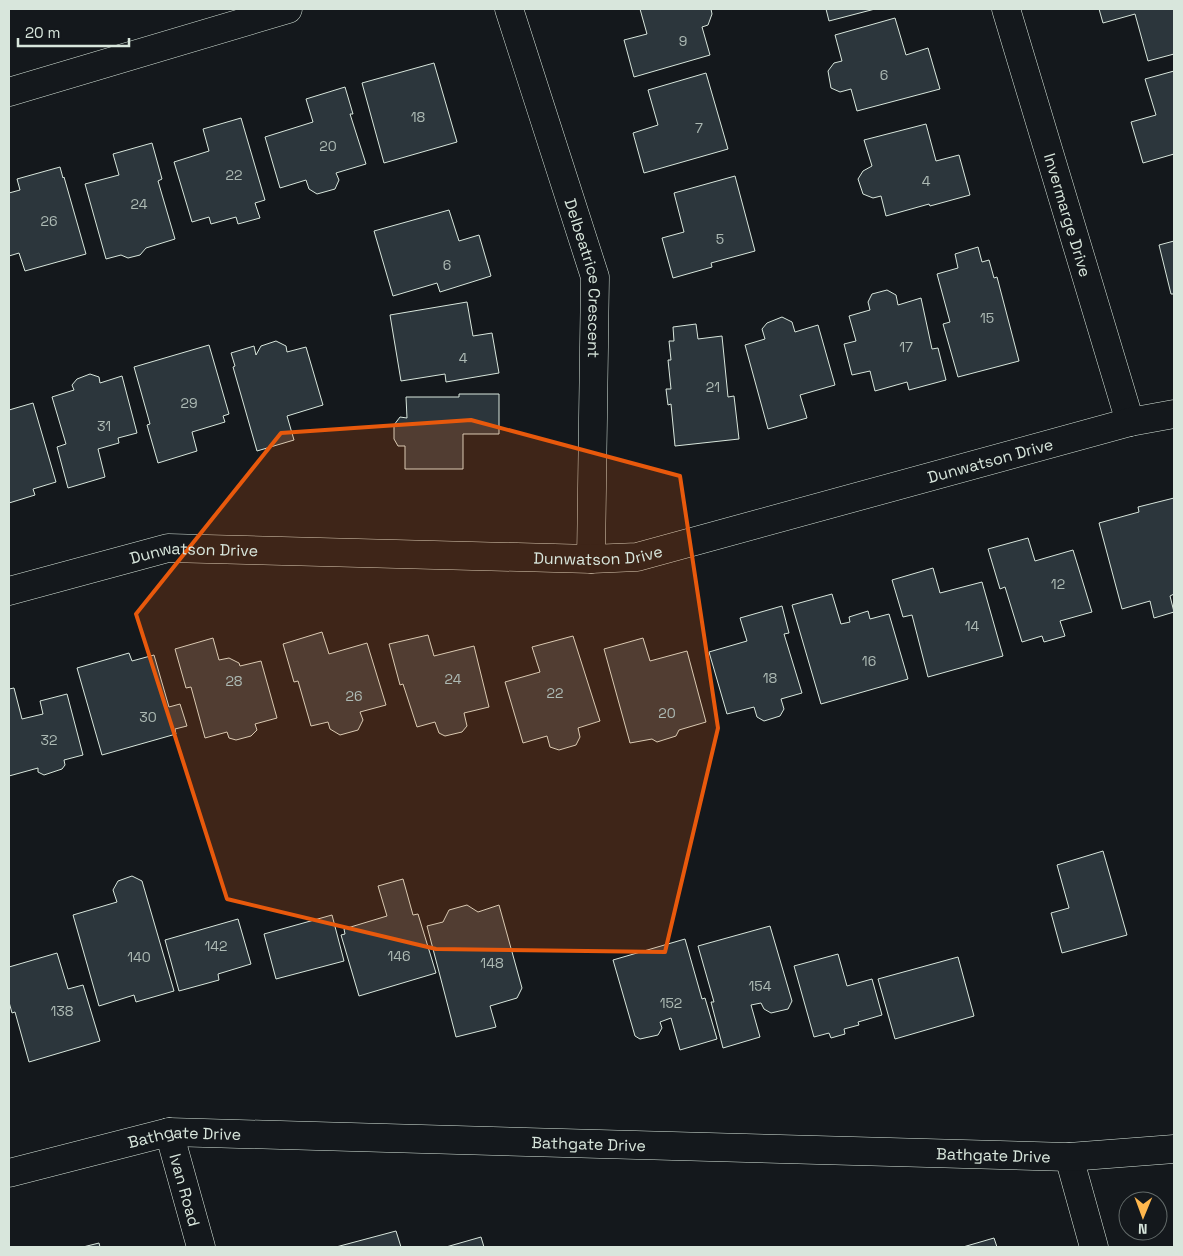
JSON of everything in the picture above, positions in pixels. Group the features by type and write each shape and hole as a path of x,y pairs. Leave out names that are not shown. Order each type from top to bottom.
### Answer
{"street":[{"path":"9,92 288,9"},
{"name":"Delbeatrice Crescent","path":"509,9 595,277 591,559"},
{"name":"Invermarge Drive","path":"1006,9 1130,422"},
{"name":"Dunwatson Drive","path":"9,591 168,548 591,559 637,557 1130,422 1174,414"},
{"name":"Bathgate Drive","path":"9,1173 169,1132 1069,1157 1174,1150"},
{"name":"Ivan Road","path":"169,1132 201,1247"},
{"path":"1069,1157 1094,1247"}],"highlighted area":[{"path":"471,420 680,476 718,728 665,952 436,949 227,899 136,614 281,433"}],"building":[{"path":"640,9 711,9 712,14 708,25 702,27 710,55 634,77 624,40 647,34"},
{"path":"826,9 875,9 829,21"},
{"path":"1099,9 1174,9 1174,54 1148,61 1135,14 1103,23"},
{"path":"895,18 906,55 928,48 940,89 857,111 851,89 840,92 831,88 828,71 834,63 842,61 835,35"},
{"path":"434,63 457,142 384,163 362,83"},
{"path":"1174,71 1174,154 1143,163 1131,122 1156,115 1145,79"},
{"path":"706,73 728,149 644,173 633,133 658,125 648,90"},
{"path":"345,87 353,114 350,114 366,164 336,173 339,180 335,189 317,194 309,189 306,180 280,188 265,137 313,122 306,99"},
{"path":"241,118 265,200 255,203 260,218 238,224 236,217 211,224 209,217 192,222 174,162 209,151 203,129"},
{"path":"926,124 936,161 959,155 970,195 886,216 881,196 873,198 863,194 858,179 863,171 872,166 864,140"},
{"path":"152,143 162,179 158,181 175,239 146,248 140,255 128,258 121,255 106,259 85,184 119,175 113,154"},
{"path":"60,167 86,254 25,271 19,253 9,256 9,193 20,190 17,179"},
{"path":"735,176 755,251 711,263 712,267 673,278 662,238 684,232 674,193"},
{"path":"449,210 459,241 479,235 491,276 440,292 437,283 393,296 374,231"},
{"path":"1174,241 1174,294 1171,294 1159,245"},
{"path":"978,247 982,262 989,260 994,278 997,277 1019,361 958,377 943,324 950,322 937,274 958,268 955,254"},
{"path":"887,290 896,295 898,305 921,298 932,349 938,348 946,380 909,390 907,382 875,391 870,371 852,375 844,344 856,341 849,316 870,310 868,302 872,294"},
{"path":"467,302 473,336 492,333 499,373 446,382 445,374 401,381 390,315"},
{"path":"782,317 792,322 795,332 818,325 835,385 800,395 807,418 768,429 745,345 765,339 762,329 767,323"},
{"path":"696,324 698,339 722,336 728,397 734,396 739,439 675,446 671,404 668,405 666,389 671,389 668,360 671,360 669,341 674,341 673,327"},
{"path":"276,341 286,346 287,352 306,347 323,405 287,416 294,440 257,451 233,367 235,366 231,353 254,346 256,355 261,346"},
{"path":"209,345 229,414 223,416 225,422 192,432 197,451 158,463 147,425 150,424 134,367"},
{"path":"90,374 99,377 100,383 122,376 137,433 118,438 119,443 98,449 105,477 68,488 57,447 66,444 52,397 74,390 72,385 77,379"},
{"path":"459,394 499,394 499,434 463,434 463,469 405,469 405,446 398,446 394,439 394,425 400,417 407,418 406,397 459,397"},
{"path":"33,403 56,482 33,489 35,495 9,503 9,410"},
{"path":"1174,498 1174,594 1170,596 1174,612 1154,618 1150,601 1122,609 1099,523 1139,512 1138,507"},
{"path":"1028,538 1035,561 1073,550 1092,612 1060,621 1065,636 1044,642 1042,636 1022,642 1005,587 1000,589 988,549"},
{"path":"933,568 940,593 982,582 1003,656 928,677 912,615 903,617 892,580"},
{"path":"832,594 841,624 850,622 849,617 868,611 870,619 889,614 908,679 821,704 792,605"},
{"path":"782,606 789,633 784,634 802,693 781,699 784,709 780,716 764,721 757,717 754,707 727,714 709,652 747,641 740,618"},
{"path":"322,632 329,654 367,643 386,705 360,712 363,720 358,730 340,735 330,729 328,722 311,726 298,681 294,682 283,644"},
{"path":"428,635 434,656 474,646 489,707 464,713 467,726 462,732 445,736 439,733 435,722 417,727 403,684 400,685 389,644"},
{"path":"573,636 600,721 578,728 580,737 576,745 559,750 550,747 547,736 523,743 505,682 540,672 532,647"},
{"path":"213,638 219,660 229,658 239,663 240,666 261,661 277,718 255,724 257,730 251,736 236,740 229,738 227,732 205,738 191,687 186,688 175,649"},
{"path":"643,638 650,661 687,651 706,722 679,730 676,736 657,742 652,739 630,743 604,649"},
{"path":"129,653 132,661 154,655 169,707 180,704 187,726 175,729 176,734 102,755 77,668"},
{"path":"14,688 22,719 43,714 40,701 67,694 83,755 64,760 65,765 62,769 44,775 38,772 38,768 9,776 9,689"},
{"path":"1103,851 1127,935 1062,953 1051,913 1069,908 1057,865"},
{"path":"132,876 142,881 174,991 136,1002 134,995 99,1006 73,915 117,902 113,890 118,881"},
{"path":"403,879 413,915 418,914 436,973 359,996 341,935 345,934 344,929 387,916 378,886"},
{"path":"467,905 478,912 499,905 522,988 517,998 490,1006 496,1027 456,1037 427,926 443,922 449,910"},
{"path":"332,915 344,961 276,979 264,934"},
{"path":"238,919 251,964 218,974 219,980 179,991 165,940"},
{"path":"770,926 792,1001 788,1009 771,1013 764,1009 761,1003 751,1005 760,1037 723,1048 711,1002 714,1002 698,946"},
{"path":"685,939 702,999 705,998 717,1039 680,1050 671,1018 660,1022 662,1028 658,1035 640,1039 635,1036 613,960"},
{"path":"57,953 68,989 83,985 100,1041 29,1062 15,1012 12,1013 9,1002 9,967"},
{"path":"838,954 847,986 872,979 882,1015 858,1022 859,1025 844,1029 845,1034 831,1038 829,1033 814,1037 794,966"},
{"path":"958,957 974,1016 895,1039 878,979"},
{"path":"396,1231 401,1247 336,1247"},
{"path":"481,1237 484,1247 446,1247"},
{"path":"994,1238 997,1247 963,1247"},
{"path":"99,1243 100,1247 83,1247"}]}
